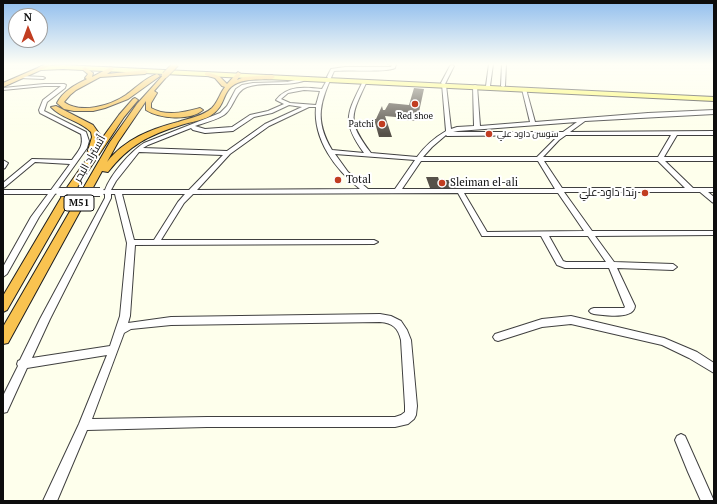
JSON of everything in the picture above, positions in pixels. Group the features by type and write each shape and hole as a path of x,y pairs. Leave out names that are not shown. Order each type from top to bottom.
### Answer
{"highway":[{"path":"73,88 61,95 54,102 54,106 59,112 86,124 94,130 96,134 92,158"},
{"path":"79,88 66,95 60,103 63,106 72,109 104,107 125,99 139,88"},
{"name":"أتستراد البحر","path":"3,307 92,158 130,105 147,88"},
{"path":"154,88 154,92 148,103 148,109 156,113 174,115 192,113 207,108 216,101 225,88"},
{"name":"أتستراد البحر","path":"3,339 124,126 139,105 154,88"},
{"path":"89,186 121,150 135,140 156,131 212,112 219,105 226,88"}],"main road":[{"path":"500,88 714,98"},
{"path":"530,88 714,98"}],"street":[{"path":"3,89 16,88"},
{"path":"3,274 35,217 56,192 86,141 84,133 42,112 41,110 45,101 62,88"},
{"path":"3,408 22,364 88,234 106,202 109,186 113,180 137,150 154,140 222,114 229,107 238,90 242,88"},
{"path":"362,88 351,112 351,118 354,132 368,155"},
{"path":"443,88 446,132"},
{"path":"475,88 477,126"},
{"path":"278,107 278,99 284,94 301,89 322,90 318,106 320,132 327,148 344,171 366,191"},
{"path":"524,89 534,123"},
{"path":"279,101 289,104 318,106"},
{"path":"192,126 195,129 205,131 233,129 252,116 270,112 278,107 289,104"},
{"path":"156,242 181,202 228,154 267,125 308,106"},
{"path":"398,190 430,145 446,132 477,126 714,112"},
{"path":"539,158 562,134 584,120"},
{"path":"485,126 498,135"},
{"path":"446,132 498,135 714,133"},
{"path":"660,159 675,133"},
{"path":"137,150 228,154"},
{"path":"331,152 420,159 714,159"},
{"path":"539,158 560,191 612,265 629,303 630,309 625,312 594,311"},
{"path":"660,159 692,191"},
{"path":"3,186 34,160 74,162"},
{"path":"3,162 5,163 3,167"},
{"path":"702,190 714,201"},
{"path":"3,192 714,190"},
{"path":"50,501 84,425 114,350 125,316 132,244 109,191"},
{"path":"460,191 485,234 714,233"},
{"path":"544,234 560,263 565,265 673,267"},
{"path":"132,244 156,242 374,242"},
{"path":"84,425 207,422 395,422 404,420 410,415 411,406 406,340 404,330 393,320 380,318 171,321 135,325 121,330"},
{"path":"498,337 554,321 578,321 664,342 693,355 714,369"},
{"path":"22,364 114,350"},
{"path":"681,440 692,468 708,501"}],"building":[{"path":"414,88 424,89 417,121 406,120 406,118 385,116 392,137 379,137 374,119 376,119 382,106 383,110 385,110 389,103 409,105"},
{"name":"Sleiman el-ali","path":"426,177 438,177 439,180 457,180 459,186 458,188 430,188"}],"place":[{"name":"Red shoe","path":"415,104"},
{"name":"Patchi","path":"382,124"},
{"name":"سوسن داود علي","path":"489,134"},
{"name":"Total","path":"338,180"},
{"name":"Sleiman el-ali","path":"442,183"},
{"name":"رندا داود علي","path":"645,193"}]}
